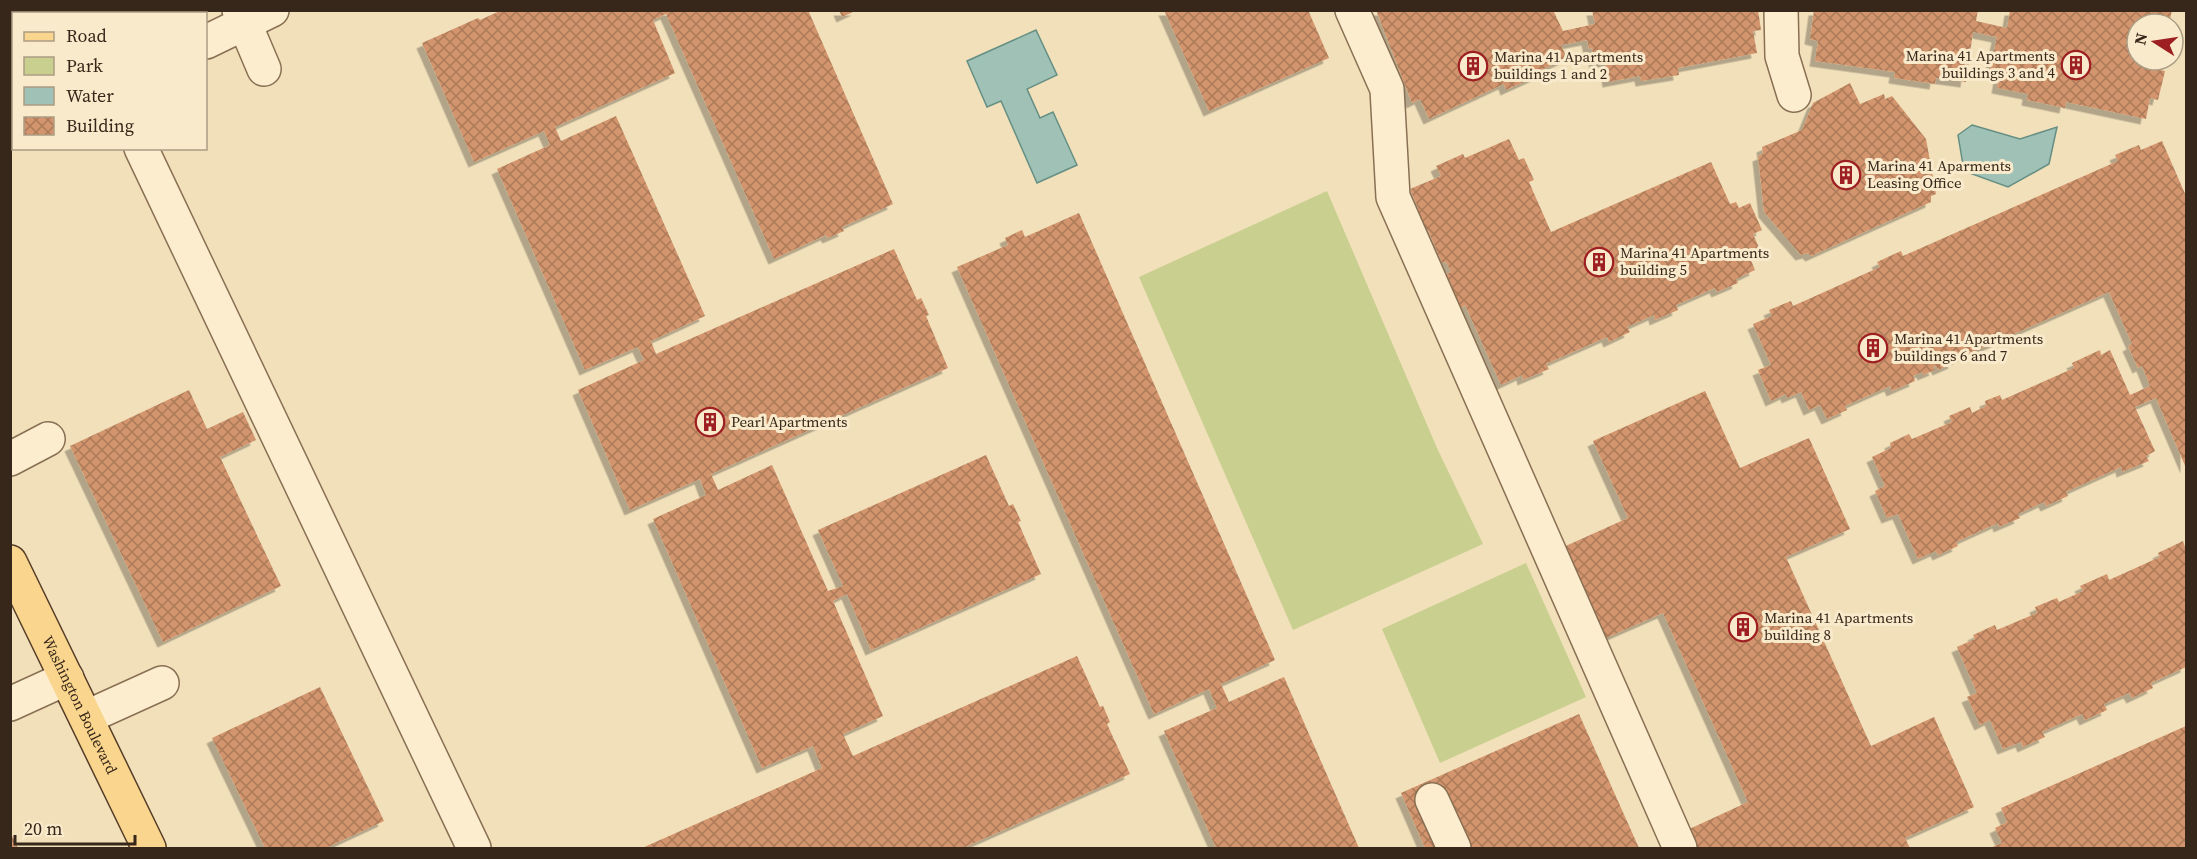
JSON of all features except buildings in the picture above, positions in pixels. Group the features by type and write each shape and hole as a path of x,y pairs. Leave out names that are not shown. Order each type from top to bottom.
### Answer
{"main road":[{"name":"Washington Boulevard","path":"10,562 87,717 148,849"}],"street":[{"path":"1352,10 1387,89 1393,197 1680,849"},
{"path":"1781,10 1782,56 1794,95"},
{"path":"207,41 252,15 264,69"},
{"path":"142,150 474,849"},
{"path":"10,459 48,440"},
{"path":"10,704 67,678"},
{"path":"87,717 162,683"},
{"path":"1432,800 1454,849"}],"green space":[{"path":"1327,191 1437,448 1483,544 1293,630 1139,277"},
{"path":"1526,563 1586,697 1440,763 1382,629"}],"water":[{"path":"1036,30 1057,75 1027,89 1040,118 1053,112 1077,165 1037,183 1001,101 987,107 967,61"},
{"path":"1972,125 2020,139 2057,127 2049,164 2008,187 1964,171 1958,135"}],"place":[{"name":"Marina 41 Apartments buildings 3 and 4","path":"2076,65"},
{"name":"Marina 41 Apartments buildings 1 and 2","path":"1473,66"},
{"name":"Marina 41 Aparments Leasing Office","path":"1846,175"},
{"name":"Marina 41 Apartments building 5","path":"1599,262"},
{"name":"Marina 41 Apartments buildings 6 and 7","path":"1873,348"},
{"name":"Pearl Apartments","path":"710,422"},
{"name":"Marina 41 Apartments building 8","path":"1743,627"}]}
